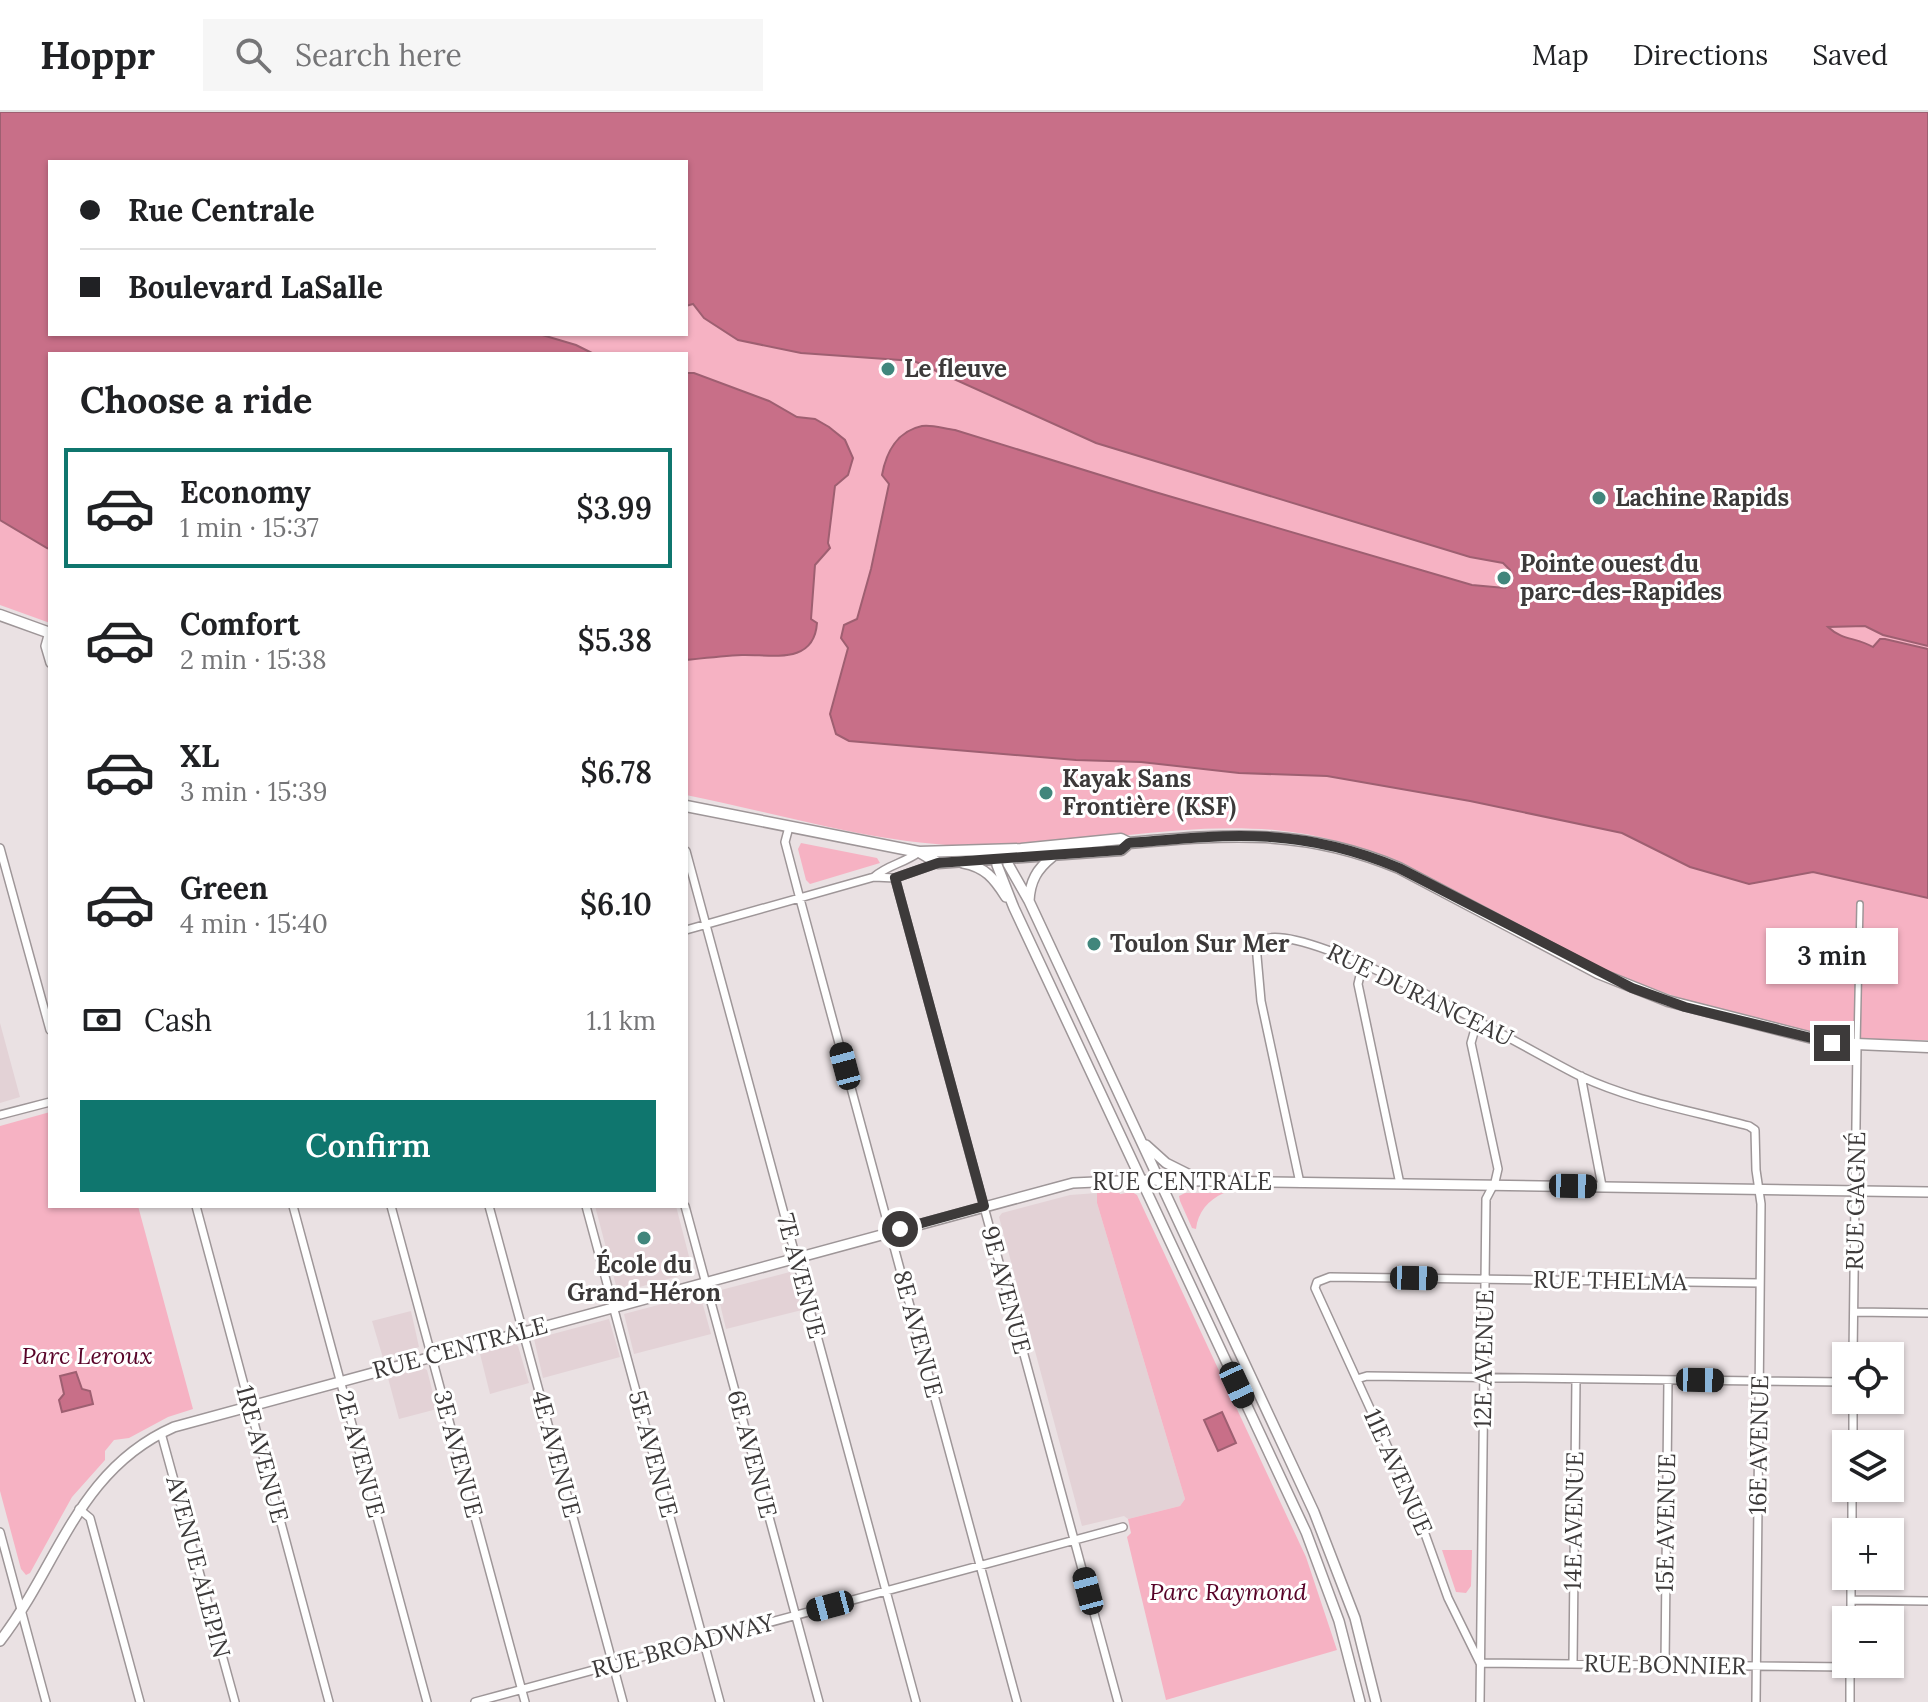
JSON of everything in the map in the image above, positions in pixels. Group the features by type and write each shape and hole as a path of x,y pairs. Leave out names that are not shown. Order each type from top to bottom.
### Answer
{"main road":[{"path":"0,615 48,631"},
{"path":"688,806 919,852 1052,857 1121,850 1129,843"},
{"path":"919,852 938,863 1121,839 1129,843 1241,834 1298,839 1346,849 1407,872 1598,973 1640,992 1685,1007 1797,1035 1857,1046 1928,1047"}],"street":[{"name":"8E AVENUE","path":"789,827 785,842 1017,1702"},
{"path":"0,848 48,1023"},
{"path":"874,877 919,852"},
{"path":"1001,853 1029,901 1328,1543 1355,1618 1376,1702"},
{"path":"1001,853 1013,906"},
{"path":"1029,901 1033,879 1052,857"},
{"name":"7E AVENUE","path":"688,858 916,1702"},
{"path":"956,862 988,873 1013,906 1306,1532 1339,1621 1360,1702"},
{"path":"688,929 874,877 895,878 938,863"},
{"name":"9E AVENUE","path":"895,878 1118,1702"},
{"path":"1857,1046 1860,904"},
{"name":"RUE DURANCEAU","path":"1300,1183 1261,1001 1256,945 1268,936 1315,944 1363,963 1581,1076 1643,1099 1749,1126 1755,1130 1759,1188"},
{"path":"1363,963 1358,984 1400,1184"},
{"name":"12E AVENUE","path":"1477,1022 1471,1039 1498,1169 1486,1199 1480,1702"},
{"name":"RUE GAGNÉ","path":"1853,1342 1857,1046"},
{"path":"1581,1076 1602,1186"},
{"path":"0,1115 48,1103"},
{"path":"1138,1134 1166,1163 1207,1182"},
{"name":"RUE CENTRALE","path":"0,1641 79,1509 116,1464 161,1433 186,1422 1073,1183 1141,1180 1928,1192"},
{"name":"16E AVENUE","path":"1756,1702 1759,1188"},
{"name":"1RE AVENUE","path":"197,1208 329,1702"},
{"name":"2E AVENUE","path":"294,1208 427,1702"},
{"name":"3E AVENUE","path":"392,1208 525,1702"},
{"name":"4E AVENUE","path":"490,1208 623,1702"},
{"name":"5E AVENUE","path":"587,1208 720,1702"},
{"name":"6E AVENUE","path":"686,1208 819,1702"},
{"name":"RUE THELMA","path":"1317,1282 1330,1277 1760,1283"},
{"name":"11E AVENUE","path":"1317,1282 1317,1296 1416,1509 1448,1598 1480,1663"},
{"path":"1854,1312 1928,1313"},
{"path":"1357,1379 1367,1376 1832,1382"},
{"name":"14E AVENUE","path":"1573,1663 1576,1379"},
{"name":"15E AVENUE","path":"1665,1665 1668,1380"},
{"name":"AVENUE ALEPIN","path":"161,1433 235,1702"},
{"path":"79,1509 90,1518 140,1702"},
{"name":"RUE BROADWAY","path":"475,1702 1123,1527"},
{"path":"0,1532 46,1702"},
{"path":"1851,1590 1851,1606"},
{"path":"1851,1600 1928,1601"},
{"name":"RUE BONNIER","path":"1480,1663 1832,1666"},
{"path":"1850,1678 1850,1702"}],"shaded area":[{"name":"Lachine Rapids","path":"0,112 1928,112 1928,646 1883,635 1865,626 1828,627 1839,635 1873,647 1880,639 1885,639 1928,649 1928,898 1813,872 1749,884 1690,867 1622,833 1470,801 1327,776 1239,773 1141,762 1076,760 849,741 836,734 830,714 848,648 841,638 844,625 857,619 871,569 889,484 882,475 884,467 899,438 922,426 955,430 1472,585 1505,588 1510,583 1510,570 1503,563 1470,557 1096,443 914,361 801,353 738,340 704,318 693,304 688,305 688,160 48,160 48,336 546,336 590,352 48,352 48,548 0,520"},
{"path":"688,373 769,401 797,417 815,419 845,440 853,458 848,475 835,486 830,548 815,565 811,619 817,623 814,637 808,646 789,655 688,660"},
{"path":"0,1023 20,1097 0,1103"},
{"path":"1097,1193 1097,1203 1185,1499 1180,1506 1082,1526 999,1217 1002,1213 1070,1195"},
{"name":"École du Grand-Héron","path":"596,1208 677,1208 693,1272 618,1293"},
{"path":"790,1272 802,1310 726,1329 717,1291"},
{"path":"700,1294 711,1334 634,1354 624,1314"},
{"path":"411,1311 419,1347 383,1358 372,1321"},
{"path":"609,1319 620,1357 543,1378 534,1339"},
{"path":"514,1343 518,1346 529,1383 490,1394 480,1354"},
{"path":"423,1368 427,1370 437,1409 399,1419 388,1378"},
{"path":"76,1372 82,1389 90,1391 93,1404 62,1412 59,1400 64,1394 60,1376"},
{"path":"1222,1412 1236,1443 1218,1451 1204,1420"}],"green space":[{"name":"Lachine Rapids","path":"0,112 1928,112 1928,854 1915,896 1928,898 1928,1040 1832,1037 1683,999 1617,976 1404,864 1325,838 1237,828 1010,846 936,844 828,827 688,795 688,352 48,352 48,622 0,605"},
{"path":"801,843 877,858 880,863 810,884 806,880 798,849"},
{"name":"Parc Leroux","path":"48,1113 48,1208 139,1208 193,1409 168,1417 129,1438 114,1440 105,1451 105,1460 72,1497 30,1573 26,1575 21,1569 0,1491 0,1126"},
{"name":"Parc Raymond","path":"1097,1193 1137,1195 1306,1557 1337,1650 1166,1700 1127,1537 1131,1533 1128,1519 1180,1506 1185,1499 1097,1203"},
{"path":"1185,1193 1224,1193 1205,1207 1196,1229 1192,1228 1180,1201 1179,1196"},
{"path":"1442,1550 1472,1550 1471,1586 1466,1593 1456,1592"}],"place":[{"name":"Le fleuve","path":"888,369"},
{"name":"Lachine Rapids","path":"1599,498"},
{"name":"Pointe ouest du parc-des-Rapides","path":"1504,578"},
{"name":"Kayak Sans Frontière (KSF)","path":"1046,793"},
{"name":"Toulon Sur Mer","path":"1094,944"},
{"name":"École du Grand-Héron","path":"644,1238"}],"route":[{"path":"900,1229 984,1206 895,878 938,863 1052,857 1121,850 1129,843 1226,834 1307,840 1366,855 1399,868 1598,973 1649,995 1685,1007 1832,1043"}]}
